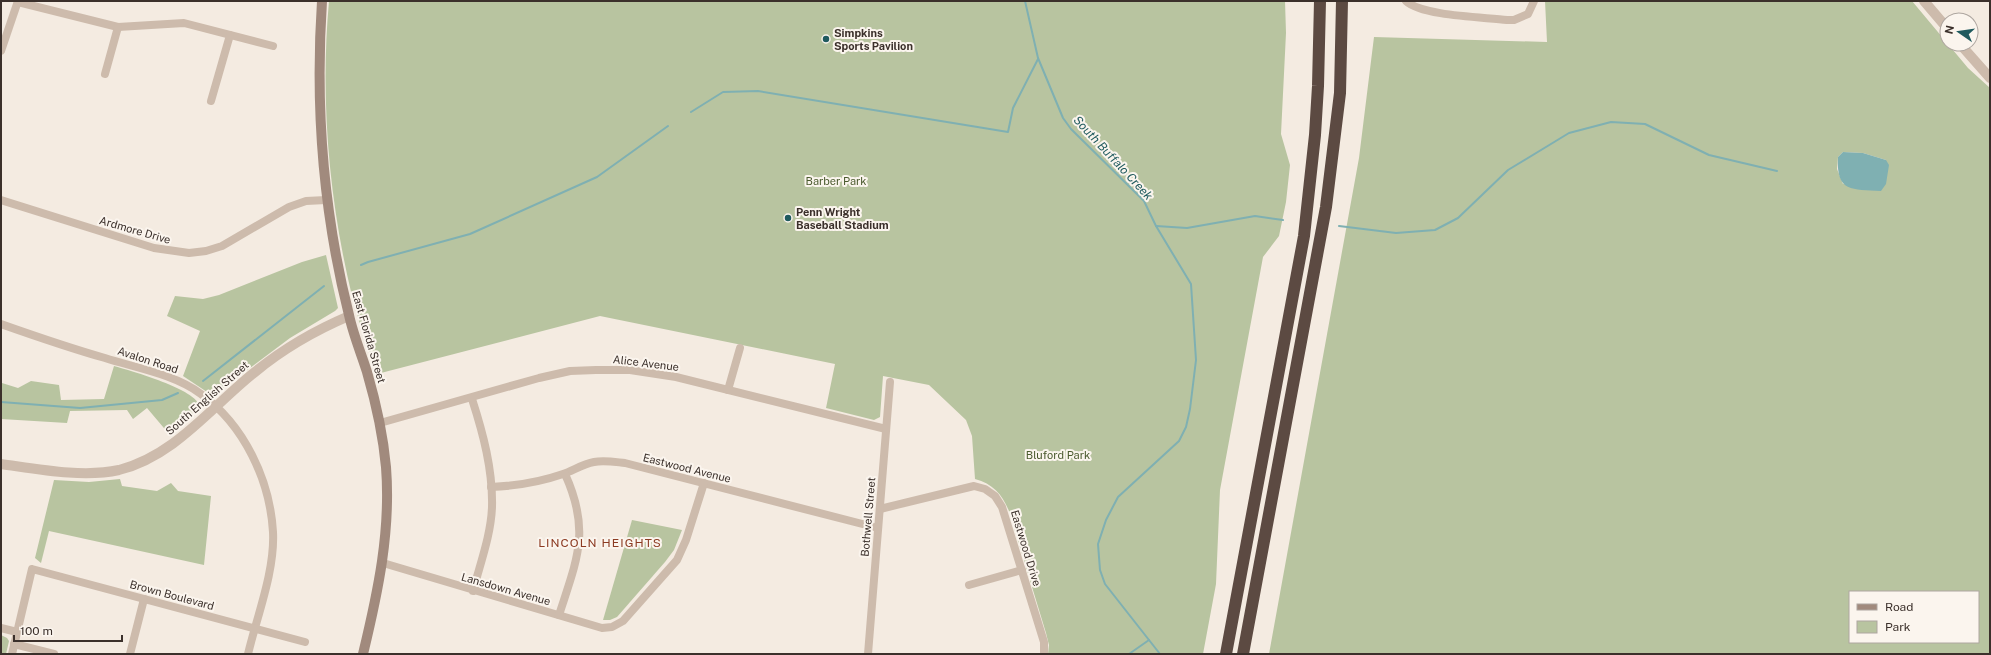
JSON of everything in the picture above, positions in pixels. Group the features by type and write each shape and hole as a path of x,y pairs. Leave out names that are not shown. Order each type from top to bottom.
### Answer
{"highway":[{"path":"1226,654 1304,236 1316,128 1320,1"},
{"path":"1243,654 1326,207 1340,93 1342,1"}],"main road":[{"name":"East Florida Street","path":"322,1 319,59 320,125 326,200 349,316 367,372 380,423 386,467 387,509 383,563 363,654"}],"street":[{"path":"1,51 18,1 118,27 184,24 272,46"},
{"path":"1406,1 1411,6 1426,11 1507,20 1514,20 1528,14 1534,1"},
{"path":"1924,1 1939,19"},
{"path":"105,74 118,27"},
{"path":"211,101 230,36"},
{"path":"1967,52 1990,78"},
{"name":"Ardmore Drive","path":"1,200 154,248 189,253 206,251 222,246 289,207 306,201 326,200"},
{"name":"South English Street","path":"1,464 38,469 85,472 118,470 140,463 162,451 216,408 255,372 288,349 327,325 349,316"},
{"name":"Avalon Road","path":"1,324 63,346 173,378 201,394 246,441 258,467 268,499 273,533 269,571 248,654"},
{"path":"728,390 740,348"},
{"name":"Alice Avenue","path":"380,423 570,371 630,370 668,376 886,429"},
{"name":"Bothwell Street","path":"868,654 890,382"},
{"path":"472,399 487,452 492,508 488,534 473,591"},
{"name":"Eastwood Avenue","path":"491,487 519,485 565,474 580,465 596,461 618,463 704,483 878,528"},
{"path":"559,615 574,569 580,539 579,517 575,495 565,474"},
{"name":"Lansdown Avenue","path":"383,563 473,591 602,628 612,627 623,621 677,560 686,540 704,483"},
{"name":"Eastwood Drive","path":"880,509 974,486 985,489 995,496 1002,507 1022,570 1044,642 1044,654"},
{"name":"Brown Boulevard","path":"17,632 32,569 305,642"},
{"path":"969,585 1022,570"},
{"path":"130,654 144,599"},
{"path":"1,628 17,632 12,654"},
{"path":"14,644 54,654"}],"green space":[{"name":"Barber Park","path":"329,1 1285,1 1286,33 1281,134 1290,165 1286,202 1279,236 1263,257 1220,490 1216,584 1203,654 1048,654 1049,645 1046,633 1009,511 996,490 975,479 972,436 966,420 929,385 883,376 880,417 874,420 826,408 835,364 600,316 377,374 357,316 352,296 337,224 332,187 326,112 326,38"},
{"path":"1545,1 1912,1 1939,33 1939,52 1955,52 1968,68 1990,88 1990,654 1269,654 1359,158 1374,37 1547,42","holes":["1843,152 1863,153 1886,160 1843,184 1837,169 1838,157"]},
{"path":"326,255 338,308 335,311 290,338 213,396 183,376 200,331 167,316 175,296 203,299 219,295 302,262"},
{"path":"114,366 148,376 176,387 196,400 200,407 169,434 147,408 133,419 127,410 70,411 67,423 1,419 1,379 2,383 18,388 31,381 59,385 61,400 104,399"},
{"path":"120,479 122,486 157,491 171,483 178,491 211,496 204,565 49,531 41,563 35,558 54,480 89,482"},
{"path":"632,520 682,530 674,550 617,617 610,620 603,620"},
{"path":"1,635 9,641 6,654 1,654"}],"water":[{"path":"1843,152 1863,153 1886,160 1889,165 1886,184 1881,191 1854,189 1843,183 1838,169 1838,157"}],"waterway":[{"name":"South Buffalo Creek","path":"1025,1 1038,58 1063,118 1071,129 1144,201 1156,226 1191,284 1196,360 1190,409 1186,427 1179,441 1118,497 1106,520 1098,544 1100,570 1105,584 1160,654"},
{"path":"691,112 723,92 758,91 1008,132 1013,108 1038,59"},
{"path":"1339,226 1396,233 1435,230 1458,218 1508,170 1569,133 1611,122 1645,124 1709,155 1777,171"},
{"path":"361,265 470,234 597,177 668,126"},
{"path":"1156,226 1187,228 1255,216 1283,220"},
{"path":"203,381 324,286"},
{"path":"1,402 80,408 162,400 178,393"},
{"path":"1129,654 1149,640"}],"place":[{"name":"Simpkins Sports Pavilion","path":"826,39"},
{"name":"Penn Wright Baseball Stadium","path":"788,218"}],"district":[{"name":"LINCOLN HEIGHTS","path":"600,543"}],"park label":[{"name":"Bluford Park","path":"1058,455"}]}
